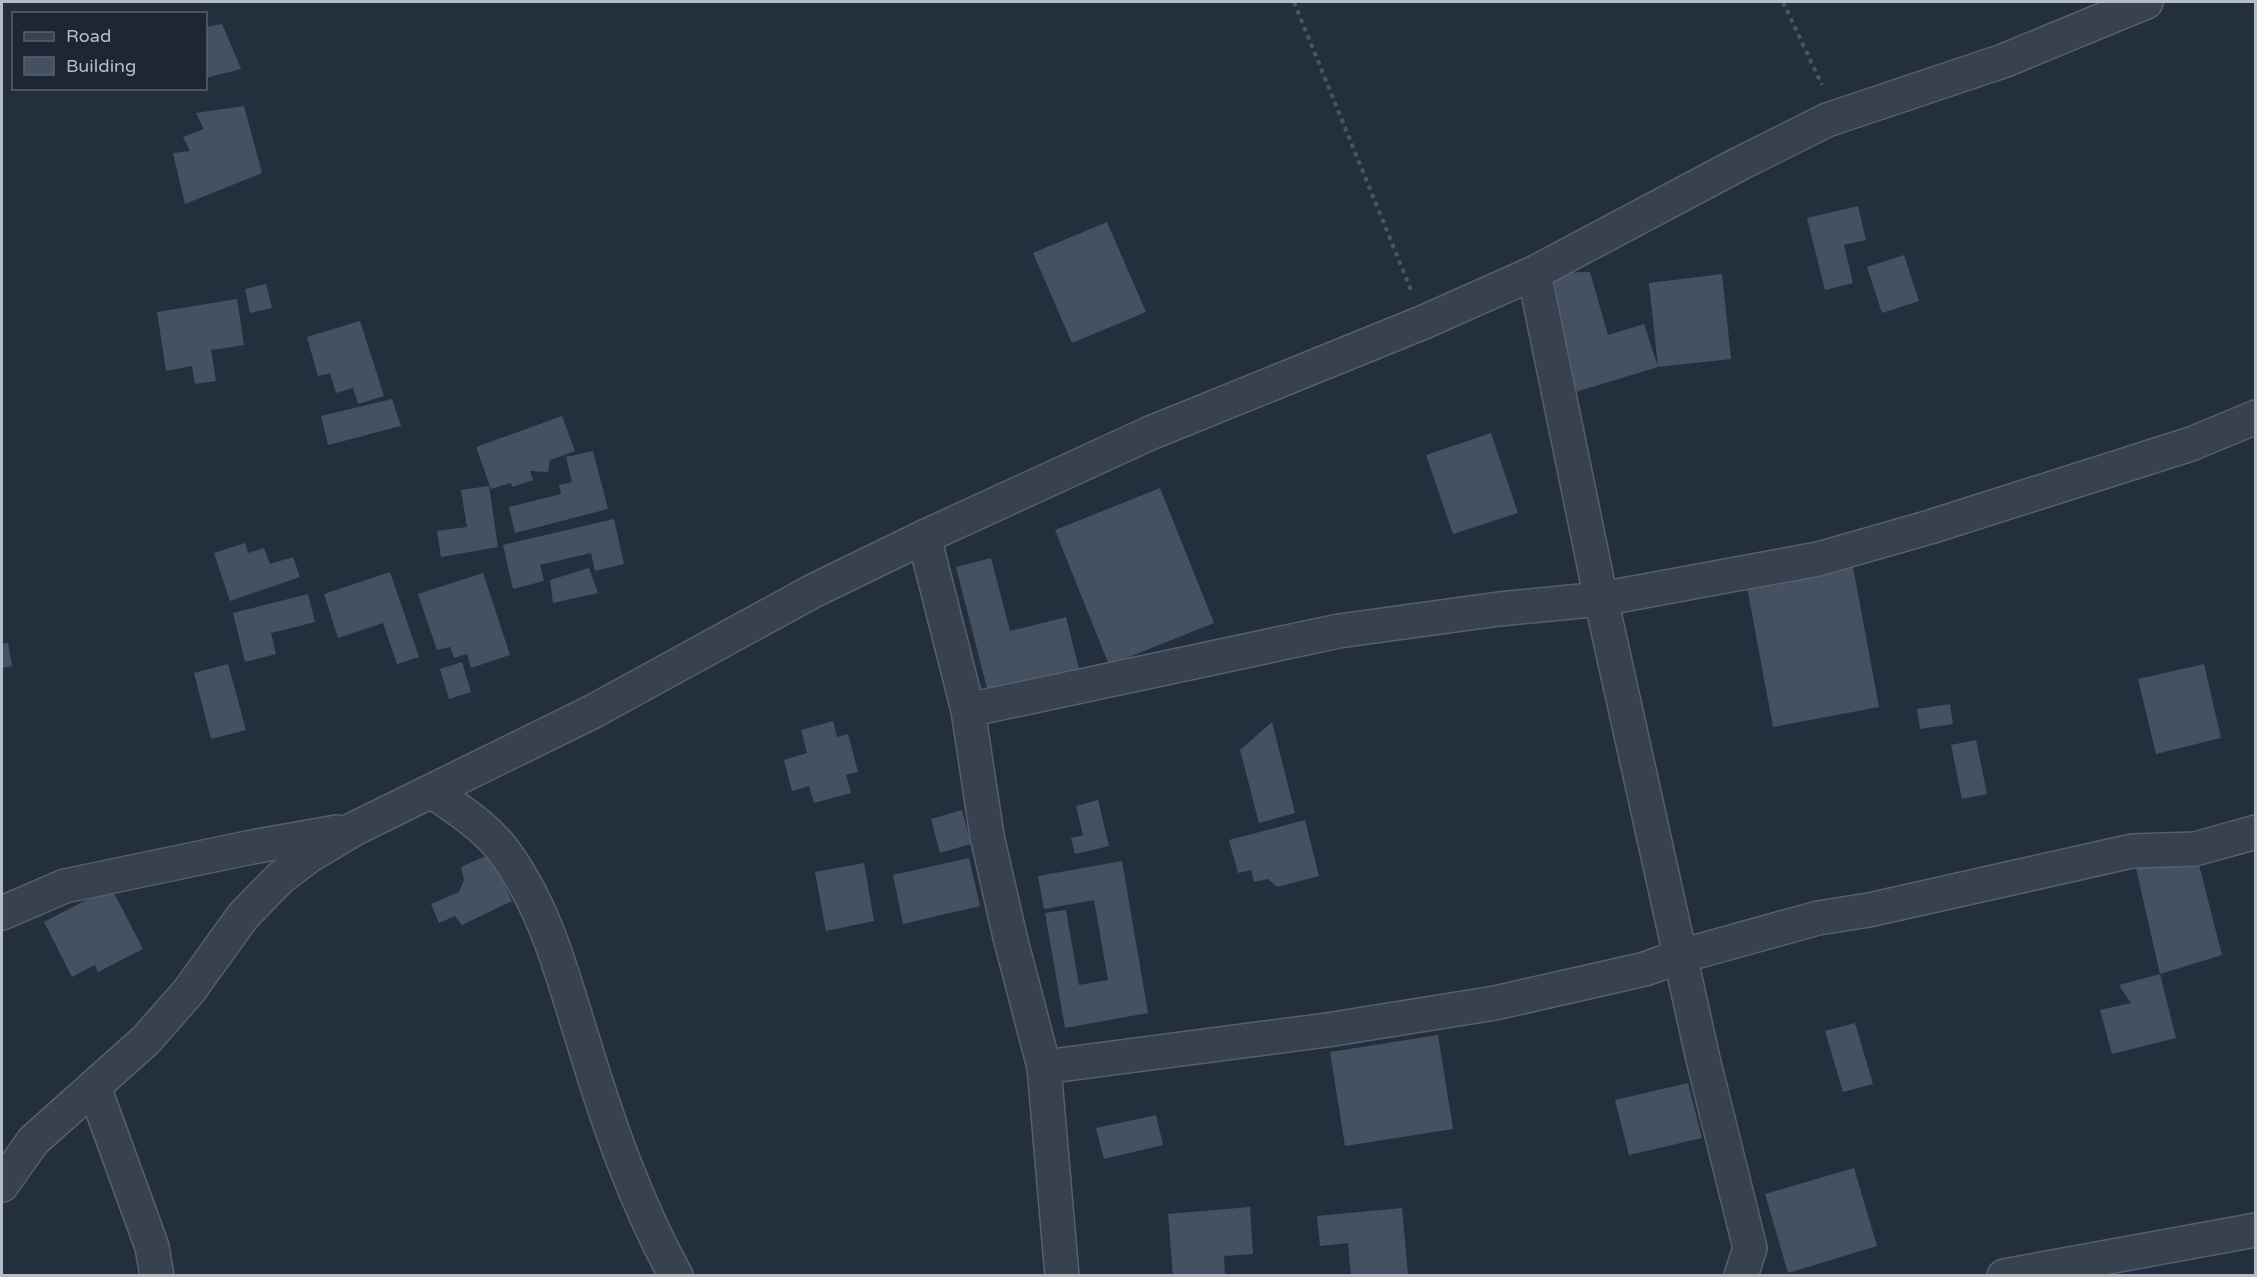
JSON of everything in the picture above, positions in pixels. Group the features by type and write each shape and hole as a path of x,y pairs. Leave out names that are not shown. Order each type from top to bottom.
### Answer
{"street":[{"path":"2,1185 33,1141 146,1040 175,1008 243,916 280,878 309,856 354,830 592,712 813,591 924,537 1148,435 1424,322 1534,273 1741,163 1837,116 2003,61 2146,2"},
{"path":"1534,273 1601,599 1703,1059 1750,1248 1741,1275"},
{"path":"968,710 1339,631 1499,609 1601,599 1818,559 1930,527 2191,444 2256,417"},
{"path":"924,537 968,710 987,836 1010,937 1044,1066 1062,1275"},
{"path":"433,792 471,818 502,849 537,908 552,938 619,1154 676,1275"},
{"path":"2,913 65,886 252,847 354,830"},
{"path":"1044,1066 1315,1031 1495,1003 1645,969 1681,956 1818,918 1869,910 2132,851 2195,849 2256,832"},
{"path":"94,1087 152,1247 157,1275"},
{"path":"2004,1275 2064,1270 2256,1230"}],"path":[{"path":"1294,2 1424,322"},
{"path":"1782,2 1837,116"}],"building":[{"path":"222,24 241,69 207,78 207,27"},
{"path":"244,106 262,173 185,204 173,153 190,151 183,137 204,129 196,113"},
{"path":"1858,206 1866,240 1844,245 1853,283 1825,290 1807,218"},
{"path":"1107,222 1146,312 1072,343 1033,253"},
{"path":"1904,255 1919,301 1882,313 1867,267"},
{"path":"1590,272 1608,335 1644,324 1658,367 1569,394 1534,273"},
{"path":"1722,274 1731,359 1658,367 1649,283"},
{"path":"266,284 272,308 250,313 245,289"},
{"path":"237,299 244,345 211,350 216,381 195,384 192,366 166,371 157,312"},
{"path":"360,321 384,396 358,404 353,388 336,393 330,373 318,376 307,337"},
{"path":"392,399 401,426 328,445 321,416"},
{"path":"562,416 575,451 550,460 548,472 530,471 533,480 512,487 511,483 491,489 476,447"},
{"path":"1491,433 1518,513 1453,534 1426,455"},
{"path":"593,451 608,509 515,533 509,507 561,494 559,485 572,482 566,457"},
{"path":"489,486 498,547 441,557 437,531 467,527 461,490"},
{"path":"1160,488 1214,623 1109,665 1055,530"},
{"path":"614,519 624,564 595,571 591,553 540,565 544,581 513,589 503,545"},
{"path":"245,543 248,553 264,548 270,564 293,557 300,577 230,601 214,553"},
{"path":"991,558 1010,631 1066,617 1079,669 988,692 956,567"},
{"path":"1853,567 1879,707 1773,727 1747,587"},
{"path":"589,568 598,593 553,603 550,580"},
{"path":"390,572 419,657 397,664 383,623 338,638 324,594"},
{"path":"483,573 510,655 471,668 467,654 454,658 450,647 437,650 418,594"},
{"path":"308,594 315,622 271,633 276,654 245,662 233,613"},
{"path":"8,643 12,666 2,668 2,644"},
{"path":"462,662 471,692 449,699 440,669"},
{"path":"228,664 246,730 211,739 194,673"},
{"path":"2204,664 2221,738 2156,754 2138,679"},
{"path":"1950,704 1953,724 1920,729 1917,709"},
{"path":"833,721 837,737 848,734 858,772 846,775 851,793 814,803 809,786 792,791 784,760 807,753 801,730"},
{"path":"1272,722 1295,813 1259,823 1240,750"},
{"path":"1976,740 1987,794 1962,799 1951,745"},
{"path":"1098,800 1109,846 1075,854 1071,838 1083,835 1076,806"},
{"path":"962,810 971,844 940,853 931,819"},
{"path":"1305,820 1319,876 1277,887 1268,879 1254,882 1251,870 1238,873 1229,840"},
{"path":"2195,849 2222,955 2160,974 2135,864"},
{"path":"490,854 512,901 462,925 455,916 439,923 431,904 459,892 464,880 461,867"},
{"path":"969,858 980,906 903,924 893,875"},
{"path":"1122,861 1148,1013 1065,1028 1045,913 1066,910 1079,985 1108,980 1094,900 1044,909 1038,876"},
{"path":"864,863 874,921 826,931 815,872"},
{"path":"111,887 143,949 98,972 95,965 72,977 44,922"},
{"path":"2160,974 2176,1038 2112,1054 2100,1010 2131,1003 2119,985"},
{"path":"1855,1023 1873,1084 1843,1092 1825,1031"},
{"path":"1438,1035 1453,1129 1345,1146 1330,1052"},
{"path":"1688,1083 1702,1138 1629,1155 1615,1100"},
{"path":"1156,1115 1163,1145 1104,1159 1096,1128"},
{"path":"1854,1168 1877,1246 1788,1273 1765,1194"},
{"path":"1250,1207 1253,1254 1224,1256 1225,1276 1173,1276 1168,1214"},
{"path":"1402,1208 1408,1274 1351,1276 1348,1243 1320,1246 1317,1216"}]}
